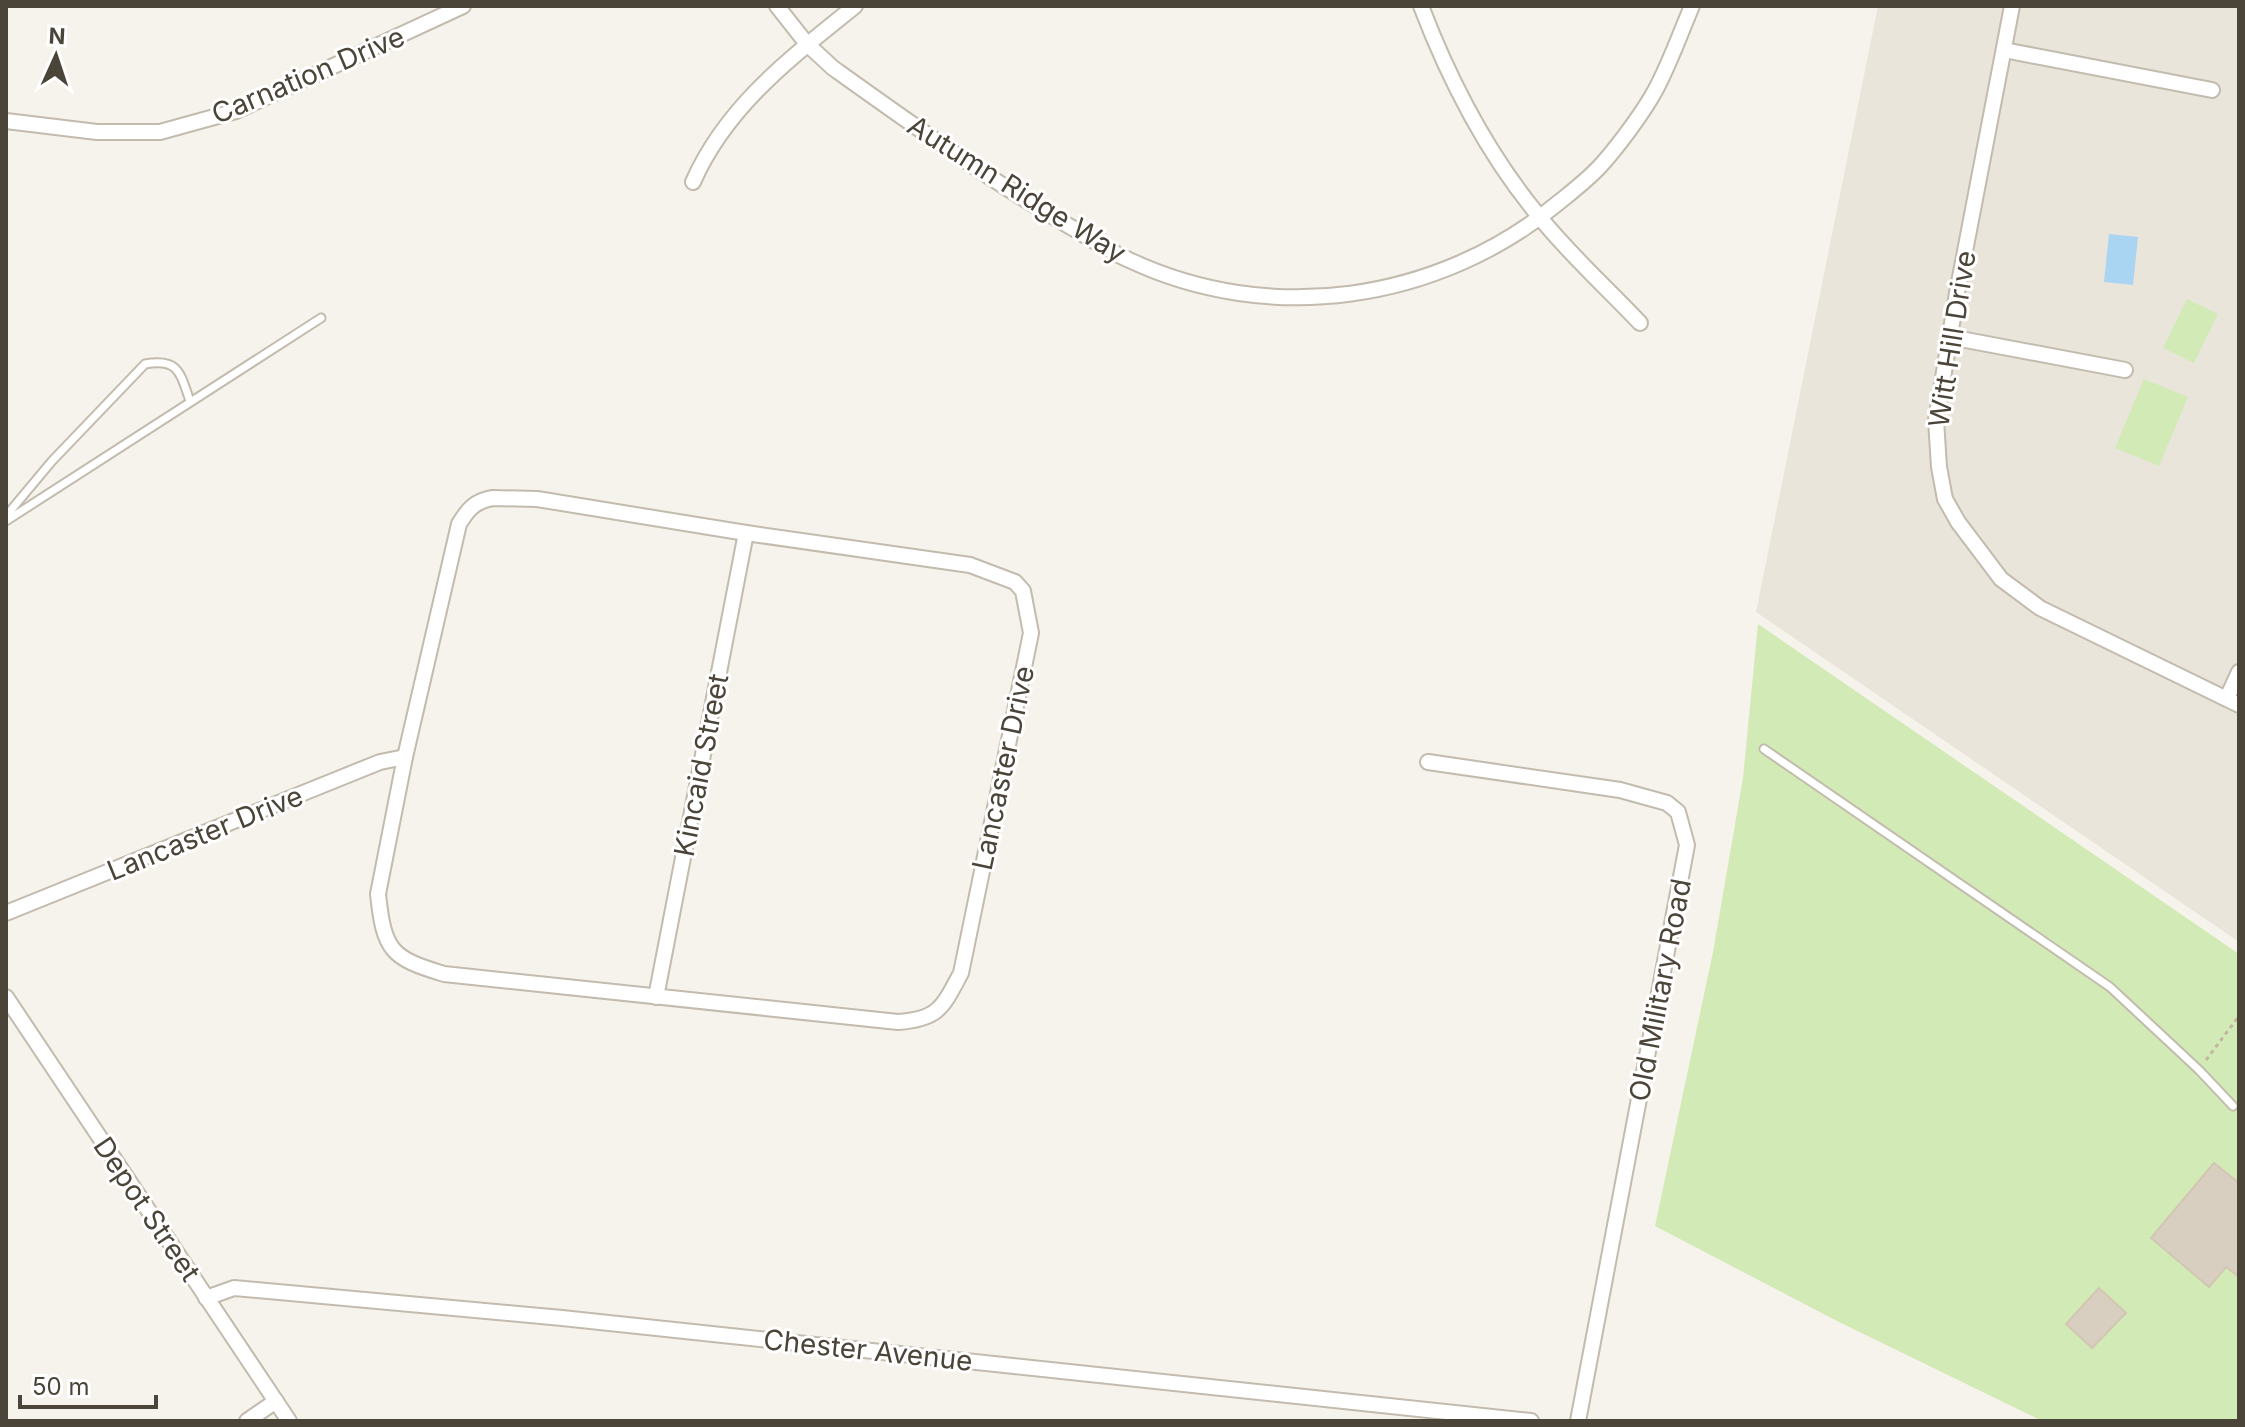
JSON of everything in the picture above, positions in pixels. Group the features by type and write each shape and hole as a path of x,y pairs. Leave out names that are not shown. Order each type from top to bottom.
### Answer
{"street":[{"name":"Carnation Drive","path":"6,121 97,132 160,132 236,111 463,6"},
{"name":"Autumn Ridge Way","path":"777,6 807,44 833,68 1037,207 1127,259 1176,278 1218,289 1255,296 1293,297 1367,292 1402,285 1480,255 1540,218 1604,162 1656,91 1692,6"},
{"path":"693,182 705,156 748,97 855,6"},
{"path":"1421,6 1448,72 1480,135 1540,218 1640,323"},
{"name":"Witt Hill Drive","path":"2012,6 1936,420 1945,499 1958,522 2001,579 2040,608 2233,702"},
{"path":"2004,50 2212,90"},
{"path":"1950,337 2125,370"},
{"name":"Lancaster Drive","path":"493,498 537,499 970,565 998,573 1015,582 1023,591 1031,633 961,973 941,1009 911,1021 444,974 409,963 394,953 380,914 378,894 405,757 452,544 466,512 478,501 493,498"},
{"name":"Kincaid Street","path":"656,997 746,533"},
{"path":"2233,702 2239,672"},
{"name":"Lancaster Drive","path":"6,913 380,762 405,757"},
{"name":"Old Military Road","path":"1428,762 1620,790 1667,803 1678,812 1683,823 1687,845 1578,1421"},
{"name":"Depot Street","path":"6,997 289,1421"},
{"name":"Chester Avenue","path":"206,1298 234,1288 562,1318 1531,1421"},
{"path":"247,1421 276,1401"}],"lane":[{"path":"6,519 321,318"},
{"path":"6,519 52,461 145,364 166,362 173,366 181,373 190,401"},
{"path":"1764,749 2110,987 2233,1106"}],"path":[{"path":"2199,1070 2239,1016"}],"shaded area":[{"path":"1878,6 2239,6 2239,942 1756,612"}],"green space":[{"path":"2187,299 2218,314 2194,363 2163,348"},
{"path":"2144,379 2188,397 2159,466 2115,448"},
{"path":"1758,624 2239,954 2239,1421 2042,1421 1839,1322 1655,1226 1713,952 1743,778"}],"water":[{"path":"2109,234 2138,237 2133,285 2104,282"}],"building":[{"path":"2214,1163 2239,1183 2239,1277 2226,1267 2209,1287 2151,1238"},
{"path":"2099,1288 2126,1313 2092,1348 2066,1324"}]}
